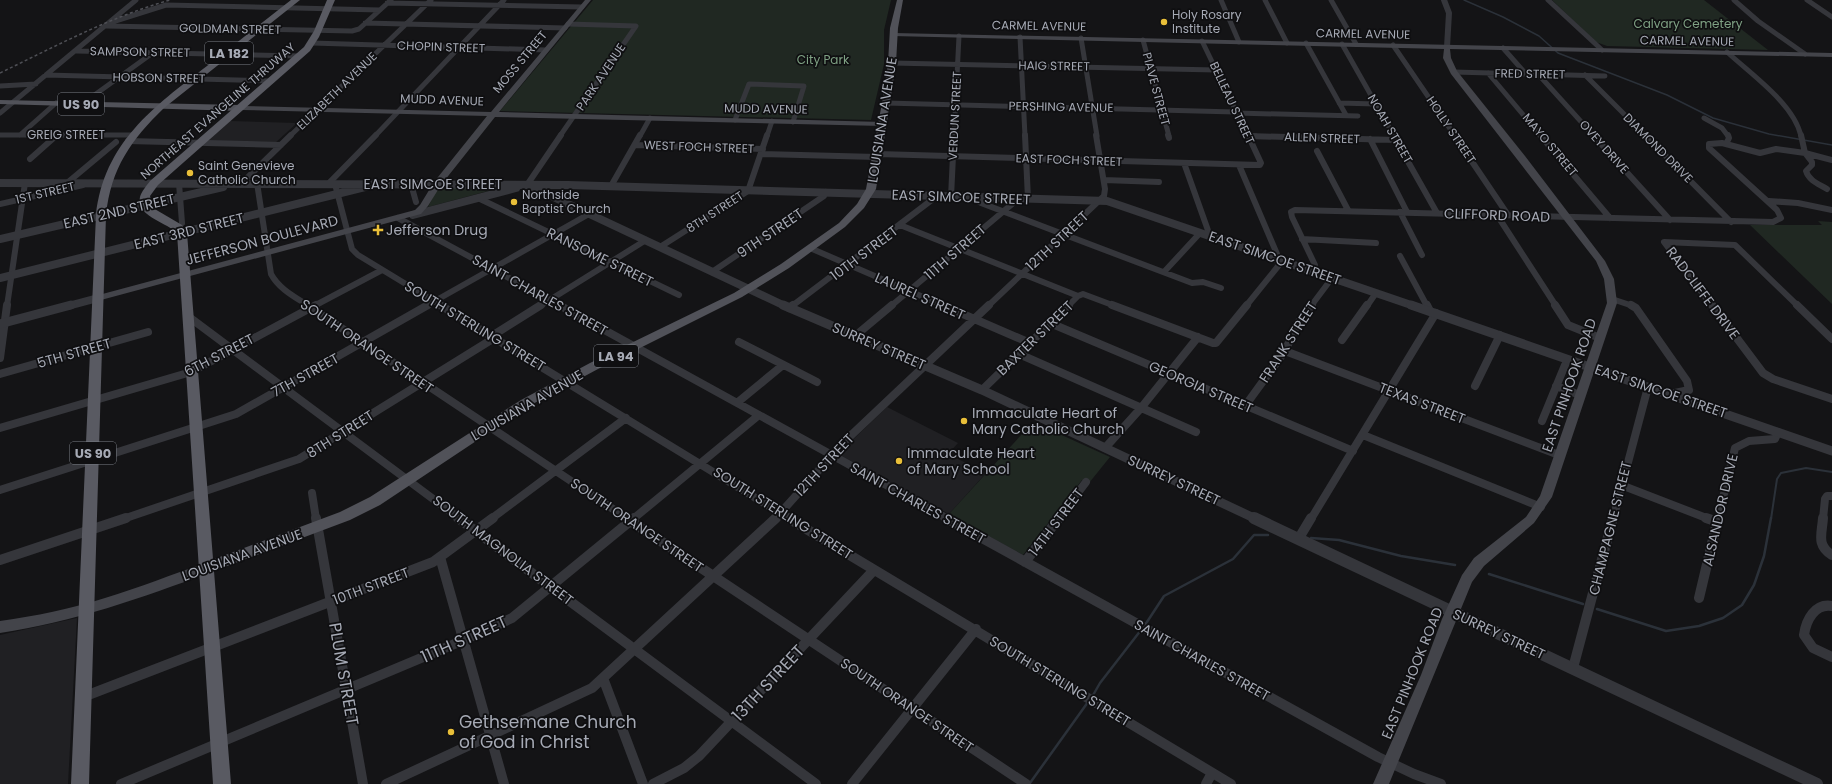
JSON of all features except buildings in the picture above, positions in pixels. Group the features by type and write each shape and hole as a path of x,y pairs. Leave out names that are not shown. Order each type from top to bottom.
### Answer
{"highway":[{"name":"LA 182","path":"161,106 296,0"},
{"name":"NORTHEAST EVANGELINE THRUWAY","path":"146,205 144,200 147,192 154,183 272,81 312,43 319,31 326,8 331,0"},
{"name":"US 90","path":"80,784 102,200 106,183 113,165 130,138 161,106"},
{"path":"146,205 150,212 182,228 189,317 191,372 222,784"}],"main road":[{"name":"MOSS STREET","path":"413,215 422,209 437,184 588,0"},
{"name":"LOUISIANA AVENUE","path":"0,628 87,608 152,588 317,527 368,505 525,403 565,381 635,347 749,288 810,248 851,217 869,194 878,156 900,0"},
{"name":"CARMEL AVENUE","path":"894,35 1393,45 1427,46 1440,50 1447,47 1469,47 1832,55"},
{"name":"EAST PINHOOK ROAD","path":"1381,784 1467,579 1479,562 1530,520 1541,507 1552,482 1559,455 1600,338 1609,317 1612,299 1609,279 1600,261 1522,158 1454,72 1448,62 1447,47"},
{"name":"MUDD AVENUE","path":"1,109 14,102 883,124"},
{"name":"JEFFERSON BOULEVARD","path":"98,298 413,215"}],"street":[{"path":"14,102 136,0"},
{"path":"332,184 504,0"},
{"path":"1221,0 1239,42"},
{"path":"1265,0 1287,43"},
{"path":"1331,0 1356,44"},
{"name":"EAST PINHOOK ROAD","path":"1444,0 1449,13 1447,47"},
{"path":"1548,0 1602,50"},
{"path":"1734,0 1758,21 1805,54"},
{"path":"1807,0 1832,17"},
{"path":"365,23 389,2 582,7"},
{"name":"ELIZABETH AVENUE","path":"240,183 318,110 429,2"},
{"path":"107,24 166,5 380,10"},
{"path":"365,23 480,26 566,26"},
{"name":"GOLDMAN STREET","path":"107,24 355,31 365,23"},
{"name":"PARK AVENUE","path":"527,185 636,26 566,26"},
{"name":"VERDUN STREET","path":"951,196 959,36"},
{"path":"1020,37 1028,199"},
{"name":"12TH STREET","path":"386,784 585,693 781,512 831,455 1100,201 1105,194 1104,180 1082,38"},
{"name":"PIAVE STREET","path":"1143,40 1169,138"},
{"name":"BELLEAU STREET","path":"1202,41 1260,165"},
{"name":"CHOPIN STREET","path":"312,43 546,50"},
{"path":"1306,43 1346,115"},
{"name":"NOAH STREET","path":"1342,44 1438,213"},
{"name":"HOLLY STREET","path":"1393,45 1508,215"},
{"path":"1503,48 1526,74"},
{"name":"SAMPSON STREET","path":"76,50 300,56"},
{"path":"82,104 154,52"},
{"path":"1727,52 1767,88 1791,113 1796,121 1805,153 1812,162 1806,171 1808,178 1827,189"},
{"name":"HAIG STREET","path":"892,63 1216,70"},
{"name":"FRED STREET","path":"1454,72 1606,76"},
{"name":"MAYO STREET","path":"1488,73 1610,218"},
{"name":"OVEY DRIVE","path":"1538,74 1670,220"},
{"name":"HOBSON STREET","path":"46,75 272,81"},
{"name":"DIAMOND DRIVE","path":"1585,75 1731,222"},
{"path":"0,86 36,84"},
{"path":"735,120 749,84 804,86 793,122"},
{"path":"20,135 56,103"},
{"name":"PERSHING AVENUE","path":"886,103 1358,116"},
{"path":"1339,103 1376,104"},
{"path":"611,186 650,118"},
{"path":"1704,118 1717,124 1726,132 1729,138 1726,144"},
{"name":"8TH STREET","path":"660,247 749,190 772,121"},
{"name":"GREIG STREET","path":"0,135 57,135 199,143 281,145"},
{"path":"30,159 57,135"},
{"name":"ALLEN STREET","path":"1247,136 1396,140"},
{"path":"1370,139 1407,212"},
{"path":"67,183 116,142"},
{"path":"1832,160 1805,153 1776,149 1758,153 1726,144 1712,142 1708,145 1718,156 1769,201 1803,204 1832,210"},
{"name":"WEST FOCH STREET","path":"635,145 878,156"},
{"path":"1317,151 1348,210"},
{"name":"EAST FOCH STREET","path":"878,156 953,156 1260,165"},
{"path":"1184,163 1210,236"},
{"path":"1105,448 1141,408 1198,338 1216,343 1279,265 1280,260 1239,165"},
{"path":"1104,180 1159,182"},
{"name":"EAST SIMCOE STREET","path":"0,183 257,183 611,186 1100,201 1125,206 1832,451"},
{"path":"0,358 1,323 12,275 16,236 25,183"},
{"name":"1ST STREET","path":"0,204 91,183"},
{"path":"179,183 182,228"},
{"name":"EAST 2ND STREET","path":"0,239 240,183"},
{"name":"SOUTH ORANGE STREET","path":"257,183 271,274 275,282 283,290 1025,784"},
{"name":"SOUTH STERLING STREET","path":"332,184 338,194 347,232 352,249 355,253 874,570 976,629 1230,784"},
{"name":"EAST 3RD STREET","path":"0,278 100,253 182,228 262,213 379,184"},
{"path":"411,184 416,202"},
{"name":"JEFFERSON BOULEVARD","path":"413,215 527,185"},
{"name":"SURREY STREET","path":"527,185 789,308 982,390 1299,538 1452,612 1817,784"},
{"name":"9TH STREET","path":"712,272 824,196 826,192"},
{"name":"10TH STREET","path":"789,308 937,196"},
{"path":"971,197 1003,211 1192,283 1203,282 1221,288"},
{"name":"RANSOME STREET","path":"478,198 678,295"},
{"name":"11TH STREET","path":"856,336 958,248 1018,199"},
{"name":"CLIFFORD ROAD","path":"1314,272 1315,265 1292,217 1293,210 1306,209 1497,214 1731,222 1778,221 1781,217 1769,201"},
{"path":"1400,212 1422,255"},
{"name":"7TH STREET","path":"0,490 236,414 364,343 589,214"},
{"path":"1497,214 1568,325 1600,338"},
{"name":"SAINT CHARLES STREET","path":"398,218 738,402 758,415 1391,763 1441,784"},
{"path":"900,225 1078,296"},
{"path":"1164,272 1200,233"},
{"path":"1302,239 1376,243"},
{"name":"8TH STREET","path":"0,560 299,459 423,383 491,340 495,334 646,240"},
{"name":"RADCLIFFE DRIVE","path":"1832,339 1735,245 1664,242 1763,373 1773,379 1832,399"},
{"name":"LAUREL STREET","path":"810,248 1030,343"},
{"path":"1299,538 1363,435 1433,312 1400,256"},
{"name":"6TH STREET","path":"0,428 191,372 382,270"},
{"name":"FRANK STREET","path":"1245,406 1285,352 1298,323 1332,278"},
{"path":"1342,340 1376,293"},
{"name":"BAXTER STREET","path":"982,390 1078,296 1083,294 1091,295 1198,338"},
{"name":"JEFFERSON BOULEVARD","path":"1,323 98,298"},
{"path":"1612,299 1636,308 1687,381 1689,390 1675,393 1673,396"},
{"name":"SOUTH MAGNOLIA STREET","path":"189,317 477,530 816,784"},
{"name":"GEORGIA STREET","path":"1050,323 1353,451"},
{"name":"5TH STREET","path":"0,374 148,332"},
{"path":"1475,386 1500,335"},
{"path":"739,342 817,382"},
{"name":"TEXAS STREET","path":"1285,352 1559,455"},
{"path":"1019,354 1196,432"},
{"path":"738,402 783,365"},
{"path":"1542,421 1565,365"},
{"path":"1556,386 1580,395"},
{"name":"CHAMPAGNE STREET","path":"1572,668 1594,592 1648,387"},
{"name":"11TH STREET","path":"121,784 464,640 512,618 758,415"},
{"name":"10TH STREET","path":"84,697 425,565 440,557 477,530 626,418"},
{"name":"ALSANDOR DRIVE","path":"1699,598 1735,448 1746,441 1772,440 1776,437 1778,432"},
{"path":"1363,435 1541,507"},
{"name":"14TH STREET","path":"1025,562 1086,482"},
{"path":"1621,485 1718,522"},
{"name":"PLUM STREET","path":"312,493 363,784"},
{"path":"1832,496 1827,496 1825,499 1822,544 1824,550 1832,556"},
{"path":"440,557 504,784"},
{"name":"13TH STREET","path":"653,784 692,762 874,570"},
{"path":"1832,606 1824,605 1816,609 1804,630 1804,635 1814,648 1832,657"},
{"path":"852,784 976,629"},
{"path":"603,678 643,784"},
{"path":"1206,784 1212,773"}],"shaded area":[{"path":"230,121 297,123 275,143 206,141"},
{"path":"887,407 958,443 948,454 986,473 949,514 838,454"},
{"path":"77,618 68,784 0,784 0,635"}],"green space":[{"name":"City Park","path":"593,0 891,0 884,30 884,64 871,120 500,111"},
{"name":"Calvary Cemetery","path":"1552,0 1704,0 1768,50 1607,46 1596,42"},
{"path":"439,185 503,187 428,207"},
{"path":"1818,221 1832,222 1832,304 1750,225 1822,225"},
{"path":"1033,422 1110,457 1089,483 1082,480 1023,555 949,514"}],"waterway":[{"path":"1464,0 1503,17 1539,36 1558,53 1667,95 1713,118 1769,134 1832,145"},
{"path":"1771,519 1777,479 1781,473 1806,468 1832,472"},
{"path":"1597,609 1666,631 1699,626 1723,618 1742,605 1754,585 1764,556 1771,518"},
{"path":"1145,625 1164,596 1233,559 1254,535 1268,535"},
{"path":"1311,538 1339,540 1401,556 1455,565"},
{"path":"1489,574 1583,604"},
{"path":"1092,697 1100,683 1141,630"},
{"path":"1030,783 1088,702"}],"railway":[{"path":"0,73 105,23 170,0"}],"place":[{"name":"Holy Rosary Institute","path":"1164,22"},
{"name":"Saint Genevieve Catholic Church","path":"190,173"},
{"name":"Northside Baptist Church","path":"514,202"},
{"name":"Jefferson Drug","path":"378,230"},
{"name":"Immaculate Heart of Mary Catholic Church","path":"964,421"},
{"name":"Immaculate Heart of Mary School","path":"899,461"},
{"name":"Gethsemane Church of God in Christ","path":"451,732"}]}
